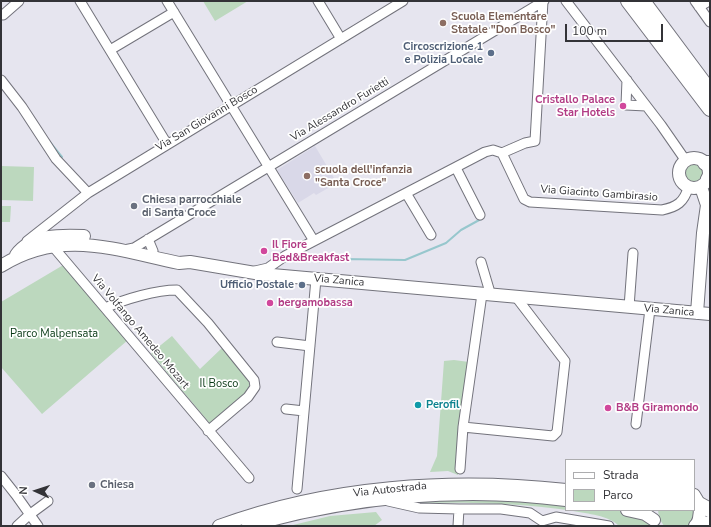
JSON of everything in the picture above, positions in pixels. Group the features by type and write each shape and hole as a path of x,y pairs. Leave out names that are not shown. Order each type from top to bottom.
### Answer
{"highway":[{"path":"628,1 710,109"},
{"path":"644,1 710,91"},
{"path":"644,21 646,31 710,117"},
{"path":"696,526 710,523"}],"main road":[{"path":"697,313 702,240 707,205 706,181 709,170 707,163 696,158 686,160 680,168 679,177 688,188 706,181"},
{"name":"Via Zanica","path":"49,241 69,235 96,237 141,248 179,263 190,262 249,272 710,314"},
{"name":"Via San Giovanni Bosco","path":"1,266 16,254 49,241"},
{"name":"Via Autostrada","path":"218,526 283,505 338,495 412,487 472,485 523,486 565,490"},
{"name":"Via Autostrada","path":"248,526 340,505 381,500 457,495 523,496 565,500"},
{"path":"696,526 701,514 701,503"},
{"path":"632,511 645,514 655,519"}],"street":[{"path":"3,15 19,1"},
{"path":"80,1 167,144"},
{"path":"167,1 314,241"},
{"path":"318,1 341,39"},
{"name":"Via San Giovanni Bosco","path":"16,254 29,239 88,193 403,1"},
{"path":"249,272 263,270 278,260 485,152 493,150 502,153 525,143 535,141 544,1"},
{"name":"Via Alessandro Furietti","path":"141,248 268,167 544,1"},
{"path":"566,1 686,160"},
{"path":"709,1 697,4 710,22"},
{"path":"110,50 174,12"},
{"path":"1,80 22,107 53,155 88,193"},
{"path":"627,80 626,105 646,106"},
{"name":"Via Giacinto Gambirasio","path":"502,153 524,199 530,202 662,210 673,208 683,201 688,188"},
{"path":"456,168 480,215"},
{"path":"406,193 431,235"},
{"name":"Via Volfango Amedeo Mozart","path":"49,241 208,431 250,478"},
{"name":"Via Zanica","path":"629,307 633,253"},
{"path":"278,260 276,269 283,276"},
{"path":"460,469 463,427 485,294 489,289 481,262"},
{"path":"297,490 316,279"},
{"path":"105,308 117,303 176,290 208,323 254,380 255,387 248,397 208,431"},
{"path":"463,427 553,436 557,432 565,361 516,297"},
{"path":"636,424 650,309"},
{"path":"277,342 310,346"},
{"path":"286,410 304,411"},
{"path":"1,476 38,526"},
{"name":"Via Autostrada","path":"381,500 419,508 501,509 530,513 542,521 556,517 609,526"},
{"path":"17,526 48,501"},
{"path":"458,526 459,509"}],"shaded area":[{"name":"scuola dell'infanzia \"Santa Croce\"","path":"315,146 337,183 316,195 314,193 298,203 277,170"}],"green space":[{"path":"203,1 248,1 215,21"},
{"path":"694,163 702,166 705,174 702,182 694,185 686,182 683,174 686,166"},
{"path":"1,166 34,167 33,201 1,200"},
{"path":"1,206 11,206 10,222 1,222"},
{"name":"Parco Malpensata","path":"65,264 128,340 42,414 1,367 1,302"},
{"name":"Il Bosco","path":"172,336 200,369 223,347 249,381 249,390 211,425 151,353"},
{"path":"454,360 469,362 458,475 448,471 430,472 437,456 444,361"},
{"path":"444,497 565,503 565,510 534,506 417,503 408,499"},
{"path":"573,511 624,512 644,519 652,526 619,526 609,519"},
{"path":"658,511 695,511 696,513 689,526 664,526 659,518"},
{"path":"376,512 382,520 374,526 289,526 330,516"}],"waterway":[{"path":"49,141 62,157"},
{"path":"320,262 344,259 405,260 446,243 461,230 481,219"}],"place":[{"name":"Scuola Elementare Statale \"Don Bosco\"","path":"443,23"},
{"name":"Circoscrizione 1 e Polizia Locale","path":"491,53"},
{"name":"Cristallo Palace Star Hotels","path":"623,106"},
{"name":"scuola dell'infanzia \"Santa Croce\"","path":"307,176"},
{"name":"Chiesa parrocchiale di Santa Croce","path":"134,206"},
{"name":"Il Fiore Bed&Breakfast","path":"264,251"},
{"name":"Ufficio Postale","path":"302,285"},
{"name":"bergamobassa","path":"270,303"},
{"name":"Perofil","path":"418,405"},
{"name":"B&B Giramondo","path":"608,408"},
{"name":"Chiesa","path":"92,485"}]}
